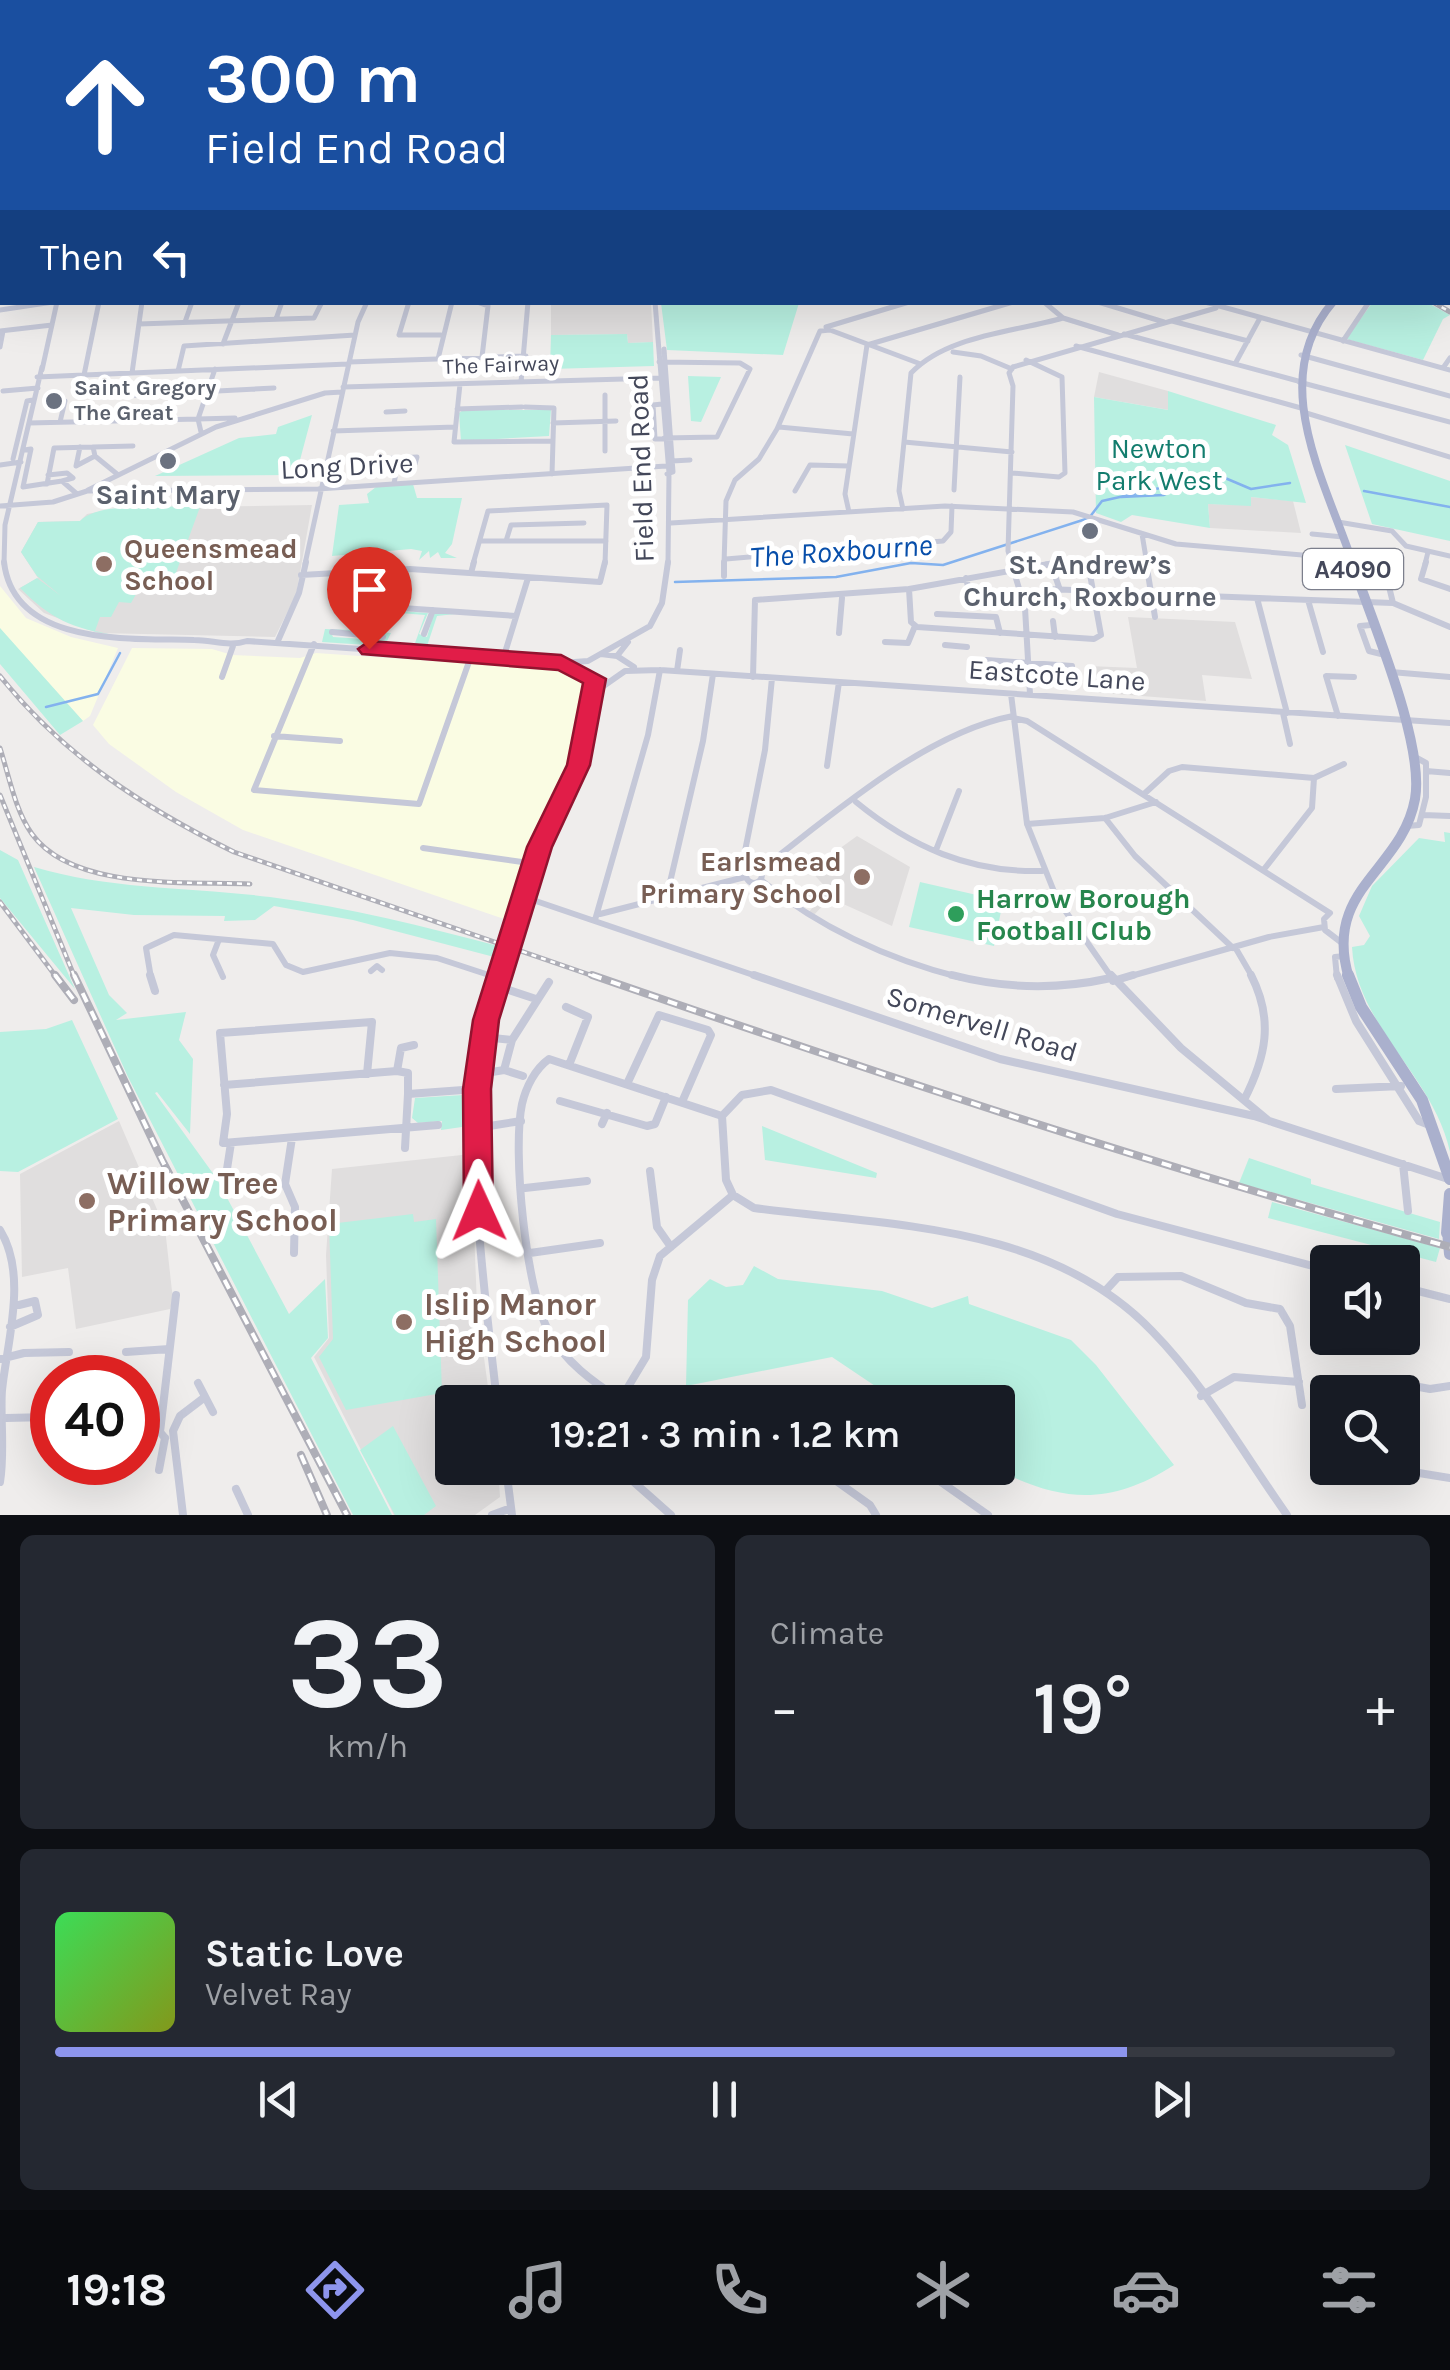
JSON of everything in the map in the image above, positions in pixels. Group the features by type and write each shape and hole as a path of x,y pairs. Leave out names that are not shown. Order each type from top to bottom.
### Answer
{"main road":[{"name":"A4090","path":"1331,305 1301,355 1298,381 1302,410 1414,756 1416,796 1407,826"},
{"path":"1407,826 1358,884 1346,912 1343,950 1365,1014 1413,1086 1434,1126 1450,1193 1450,1254"}],"street":[{"path":"612,0 624,0"},
{"path":"0,310 34,305"},
{"path":"55,305 1,546 2,570 28,610 94,636 233,646 252,642 314,644 561,663 588,661 650,626"},
{"path":"84,375 98,305"},
{"path":"132,372 142,305"},
{"path":"184,322 191,305"},
{"path":"223,344 238,305"},
{"path":"276,319 281,305"},
{"path":"139,324 314,318 320,305"},
{"path":"277,643 296,603 318,489 365,305"},
{"path":"408,305 399,335 441,335"},
{"path":"438,359 451,305"},
{"path":"482,358 488,305"},
{"path":"521,382 528,305"},
{"name":"Field End Road","path":"620,659 618,648 650,626 666,600 671,522 655,305"},
{"path":"724,576 726,501 735,480 758,459 778,426 819,332 899,305"},
{"path":"867,344 1003,305"},
{"path":"1048,305 1063,318 1450,422"},
{"path":"1109,305 1248,341"},
{"path":"1210,305 1447,369 1450,358"},
{"path":"1343,341 1367,305"},
{"path":"963,350 1012,368 1026,360 1217,308"},
{"path":"903,509 898,491 911,374 918,363 1063,318"},
{"path":"1235,364 1260,318"},
{"path":"0,346 2,331 52,325"},
{"path":"825,328 918,363"},
{"path":"178,370 183,346 355,335"},
{"path":"849,512 849,466 867,344"},
{"path":"1076,346 1450,457"},
{"path":"664,350 666,438"},
{"path":"1301,355 1450,396"},
{"path":"2,388 36,387 55,376 526,356"},
{"path":"1012,473 1059,477 1065,474 1062,376 1026,360"},
{"path":"662,362 747,366 717,436 666,438 655,443 653,402 662,404"},
{"path":"1012,368 1009,542 1028,635 1030,694"},
{"path":"198,436 203,427 198,419 215,370"},
{"path":"954,490 960,377"},
{"name":"The Fairway","path":"87,492 230,422 342,390 660,378"},
{"path":"329,393 332,384"},
{"path":"460,384 457,443 553,440"},
{"path":"102,397 274,388"},
{"path":"605,396 605,451"},
{"path":"60,422 65,401"},
{"path":"457,409 552,407 552,474"},
{"path":"386,412 406,411"},
{"path":"393,428 396,412"},
{"name":"The Fairway","path":"28,421 241,418"},
{"name":"The Fairway","path":"221,419 230,422"},
{"path":"643,420 653,420"},
{"path":"554,423 616,421"},
{"path":"778,426 853,434"},
{"path":"332,430 455,427"},
{"path":"904,442 1012,452"},
{"path":"47,484 54,448 133,446"},
{"path":"80,447 76,466 95,456"},
{"path":"93,448 95,456 118,474"},
{"path":"0,465 31,449 24,486 73,478 68,472 48,475"},
{"path":"417,457 415,464 397,466 379,466 379,459 417,457"},
{"path":"668,467 690,460"},
{"path":"795,492 810,465 849,466"},
{"path":"394,484 397,466"},
{"name":"Long Drive","path":"12,503 29,504 87,492 318,489 668,467"},
{"path":"62,481 78,495"},
{"path":"0,504 12,503"},
{"path":"301,575 410,569 600,582 604,578 607,503 486,510 471,573"},
{"path":"0,504 29,504"},
{"path":"671,522 952,506 1011,509 1092,515 1142,534 1214,550 1350,559"},
{"path":"726,559 943,541 952,532 952,506"},
{"path":"1338,522 1392,531 1406,546 1450,556"},
{"path":"506,541 511,525 584,523"},
{"path":"1142,534 1155,617"},
{"path":"1312,534 1342,537"},
{"path":"480,541 606,541"},
{"path":"1428,552 1422,579 1450,589"},
{"path":"1382,558 1393,604"},
{"path":"753,677 753,602 842,598 1073,560 1089,569 1102,635 1094,639 915,626"},
{"path":"1051,564 1058,574 1060,590"},
{"path":"348,572 346,594 360,605 516,616"},
{"path":"503,659 528,578"},
{"path":"966,578 972,603"},
{"path":"890,642 911,642 915,626 909,586"},
{"path":"1044,589 1073,590"},
{"path":"1152,594 1393,604 1450,628"},
{"path":"839,634 842,598"},
{"path":"1257,598 1290,744"},
{"path":"1308,600 1323,652"},
{"path":"947,601 947,614"},
{"path":"358,632 370,606"},
{"path":"424,635 433,610"},
{"path":"936,614 985,612 998,619 1000,633"},
{"path":"1053,621 1055,637"},
{"path":"956,646 957,631"},
{"path":"332,632 384,636"},
{"path":"314,644 252,786 254,790 419,804 471,656"},
{"path":"222,676 233,646"},
{"path":"945,646 967,647"},
{"path":"1002,647 1004,661"},
{"path":"678,671 680,650"},
{"path":"596,692 623,673 620,659 601,654"},
{"name":"Eastcote Lane","path":"620,659 660,670"},
{"path":"986,660 1072,666"},
{"path":"587,673 588,661"},
{"path":"561,663 595,679 609,680"},
{"path":"660,670 648,734 598,899 597,917 746,873 760,875 818,926 909,964 1033,986 1078,986 1324,927"},
{"name":"Eastcote Lane","path":"623,673 678,671 1450,723"},
{"path":"1387,672 1450,677"},
{"path":"667,895 703,741 713,674"},
{"path":"1338,716 1326,676 1354,677"},
{"path":"772,678 766,750 744,856 746,873 752,882 856,802 962,734 998,716 1027,721 1330,913 1346,912"},
{"path":"495,1385 482,1290 477,1089 483,1037 536,864 578,765 596,692 595,679"},
{"path":"827,766 839,682"},
{"path":"1010,694 1027,824 1042,871 1112,979 1181,1048 1269,1121"},
{"path":"274,736 340,741"},
{"path":"1407,826 1416,827 1422,815 1426,771 1424,761 1414,756"},
{"path":"1144,794 1170,771 1182,766 1314,778 1344,764"},
{"path":"1426,771 1450,773"},
{"path":"1264,868 1312,808 1314,778"},
{"path":"936,850 958,791"},
{"path":"856,802 900,834 987,870 1042,871"},
{"path":"1027,824 1105,818 1156,802"},
{"path":"1422,815 1450,816"},
{"path":"1105,818 1135,856 1234,947 1258,984 1268,1012 1260,1062 1230,1110"},
{"path":"423,848 536,864"},
{"name":"Somervell Road","path":"527,898 597,917 1000,1059 1230,1110 1443,1173"},
{"path":"1324,927 1330,913"},
{"path":"1324,927 1343,950 1334,960 1346,997 1422,1124 1434,1126"},
{"path":"155,991 144,957 150,945 185,933 218,942 273,944 286,966 303,972 390,953 449,961 498,978"},
{"path":"218,942 213,954 223,977"},
{"path":"370,971 378,966 382,970"},
{"path":"504,1070 512,1040 549,982"},
{"path":"506,990 536,999"},
{"path":"566,1006 588,1017 569,1065"},
{"path":"627,1084 660,1015 708,1030 711,1035 682,1102"},
{"path":"225,1182 228,1143 220,1033 372,1022 367,1074"},
{"path":"483,1037 512,1040"},
{"path":"397,1071 401,1048 414,1045"},
{"path":"598,1385 580,1372 555,1342 536,1298 520,1122 522,1104 544,1060 722,1116"},
{"path":"492,1072 504,1070 523,1076"},
{"path":"224,1084 408,1073 405,1148"},
{"path":"1336,1088 1401,1086"},
{"path":"408,1094 477,1089"},
{"path":"1287,1515 1154,1332 1107,1289 1052,1259 1018,1246 754,1208 733,1195 726,1180 722,1116 742,1094 772,1090 1068,1195 1310,1266"},
{"path":"560,1101 648,1126 655,1124 666,1097"},
{"path":"602,1124 607,1113"},
{"path":"477,1128 520,1122"},
{"path":"228,1143 438,1124"},
{"path":"292,1138 286,1184 295,1208 294,1253"},
{"path":"1402,1164 1408,1211"},
{"path":"650,1171 656,1227 670,1247"},
{"path":"525,1188 584,1179"},
{"path":"629,1385 646,1356 654,1269 670,1247 733,1195"},
{"path":"0,1482 10,1277 2,1237"},
{"path":"530,1253 600,1243"},
{"path":"1107,1289 1118,1277 1181,1276 1246,1303 1280,1310 1288,1319 1302,1405"},
{"path":"0,1289 10,1277"},
{"path":"1420,1292 1450,1299"},
{"path":"170,1437 160,1432 176,1295"},
{"path":"9,1327 38,1316 35,1301 19,1306"},
{"path":"126,1352 170,1349"},
{"path":"5,1358 69,1352"},
{"path":"1201,1396 1234,1377 1299,1382"},
{"path":"198,1383 212,1412"},
{"path":"1420,1387 1450,1386"},
{"path":"160,1467 180,1416 205,1396"},
{"path":"4,1426 30,1421"},
{"path":"170,1437 183,1515"},
{"path":"1420,1475 1450,1478"},
{"path":"492,1515 512,1512 509,1485"},
{"path":"637,1485 671,1515"},
{"path":"839,1485 873,1513"},
{"path":"945,1485 985,1514"},
{"path":"236,1488 248,1515"}],"shaded area":[{"path":"551,305 651,305 653,342 628,343 627,334 551,335"},
{"path":"1099,372 1168,391 1169,410 1094,397"},
{"path":"1250,497 1293,501 1301,533 1210,528 1208,504 1251,505"},
{"name":"Queensmead School","path":"312,505 296,595 275,637 98,633 44,613 18,589 38,578 21,552 38,522 80,521 87,514 121,508"},
{"path":"0,586 26,618 71,637 118,648 90,716 83,721 0,629"},
{"path":"1128,617 1235,622 1252,679 1202,675 1206,701 1090,692 1088,666 1137,668"},
{"path":"132,648 212,649 232,655 300,658 316,653 567,670 586,685 569,758 513,922 243,830 176,792 109,744 93,725"},
{"name":"Earlsmead Primary School","path":"857,836 910,867 892,926 830,898 813,916 808,913 828,890 810,870"},
{"name":"Willow Tree Primary School","path":"119,1121 165,1228 173,1300 170,1309 76,1329 68,1268 22,1277 20,1174"},
{"name":"Islip Manor High School","path":"471,1154 477,1306 488,1385 435,1385 435,1485 499,1485 500,1497 475,1515 394,1515 314,1357 329,1338 326,1255 332,1169"}],"green space":[{"path":"661,305 798,305 783,355 667,350"},
{"path":"1371,305 1432,305 1450,315 1443,319 1423,360 1346,339"},
{"path":"627,334 628,343 653,342 654,366 550,369 551,335"},
{"path":"688,376 721,377 701,422 691,421"},
{"name":"Newton Park West","path":"1168,391 1276,425 1272,435 1288,445 1306,503 1251,497 1251,506 1208,504 1210,528 1132,515 1121,522 1096,513 1094,397 1168,410"},
{"path":"551,410 549,436 461,441 459,413"},
{"path":"312,415 296,475 155,476 239,438 276,434 278,427"},
{"path":"1345,445 1450,481 1450,541 1372,524"},
{"path":"413,484 417,498 462,498 452,544 445,553 457,558 441,558 438,552 430,558 429,551 419,560 422,551 411,549 332,556 339,505 369,503 367,494 376,487"},
{"name":"Queensmead School","path":"200,507 173,581 159,580 150,591 139,589 131,603 119,602 111,617 100,617 95,631 63,621 20,588 37,578 61,596 37,576 21,552 38,522 80,521 102,510"},
{"path":"345,599 364,609 356,630 354,631 330,630 333,637 379,640 385,636 361,631 370,609 428,613 419,634 427,637 434,613 455,614 437,616 427,647 444,646 442,650 322,642 325,629 352,630 360,611 348,611 338,602","holes":["373,611 425,615 414,646 386,643 391,633 365,631"]},
{"path":"0,628 83,721 60,735 0,664"},
{"path":"1444,832 1450,833 1450,1152 1429,1099 1367,1002 1352,947 1364,945 1370,936 1359,916 1372,886 1419,838 1445,842"},
{"path":"0,850 18,860 75,989 0,898"},
{"path":"34,867 121,884 299,901 502,947 498,958 353,920 274,906 255,920 224,921 225,916 134,915 71,908 109,995 127,1013 116,1020 186,1012 179,1040 193,1059 190,1134 155,1093 217,1179 289,1314 325,1279 328,1338 311,1358 392,1515 353,1515 128,1077"},
{"name":"Harrow Borough Football Club","path":"920,882 1003,901 994,946 909,927"},
{"path":"72,1020 118,1119 18,1172 0,1171 0,1032 46,1029"},
{"path":"415,1098 469,1098 469,1126 441,1130 442,1121 418,1123 412,1118"},
{"path":"762,1126 877,1173 876,1178 765,1160"},
{"path":"1249,1158 1311,1179 1311,1184 1440,1222 1439,1239 1239,1183"},
{"path":"1272,1202 1440,1248 1436,1262 1420,1258 1420,1245 1371,1245 1268,1218"},
{"path":"413,1214 414,1222 436,1219 442,1385 435,1385 435,1394 346,1410 319,1357 333,1339 329,1224"},
{"path":"754,1266 778,1279 882,1291 932,1308 968,1296 969,1304 1071,1340 1096,1365 1174,1465 1128,1488 1084,1495 1041,1488 1015,1478 1015,1385 874,1385 832,1357 686,1385 688,1300 710,1279 726,1287 743,1285"},
{"path":"393,1426 436,1506 424,1515 395,1515 360,1450"}],"waterway":[{"name":"The Roxbourne","path":"675,582 836,577 911,563 943,565 1089,518 1102,501 1218,475 1251,489 1290,483"},
{"path":"1192,483 1198,485"},
{"path":"1121,497 1164,495 1183,485"},
{"name":"The Roxbourne","path":"1364,491 1450,507"},
{"name":"The Roxbourne","path":"46,707 98,694 120,653"}],"railway":[{"path":"1438,305 1450,312"},
{"path":"0,676 51,731 107,777 168,817 234,852 599,978"},
{"path":"0,748 26,825 51,852 74,865 133,879 250,884"},
{"path":"0,795 75,978"},
{"path":"0,902 57,978"},
{"path":"55,975 74,1000"},
{"path":"74,975 162,1160 347,1515"},
{"path":"592,975 1019,1118 1450,1247"},
{"path":"301,1455 327,1515"}],"place":[{"name":"Saint Gregory The Great","path":"54,401"},
{"name":"Saint Mary","path":"168,461"},
{"name":"St. Andrew’s Church, Roxbourne","path":"1090,531"},
{"name":"Queensmead School","path":"104,564"},
{"name":"Earlsmead Primary School","path":"862,877"},
{"name":"Harrow Borough Football Club","path":"956,914"},
{"name":"Willow Tree Primary School","path":"87,1201"},
{"name":"Islip Manor High School","path":"404,1322"}],"route":[{"path":"369,649 561,663 577,667 595,679 596,692 578,765 540,847 486,1020 477,1089 479,1211"}]}
